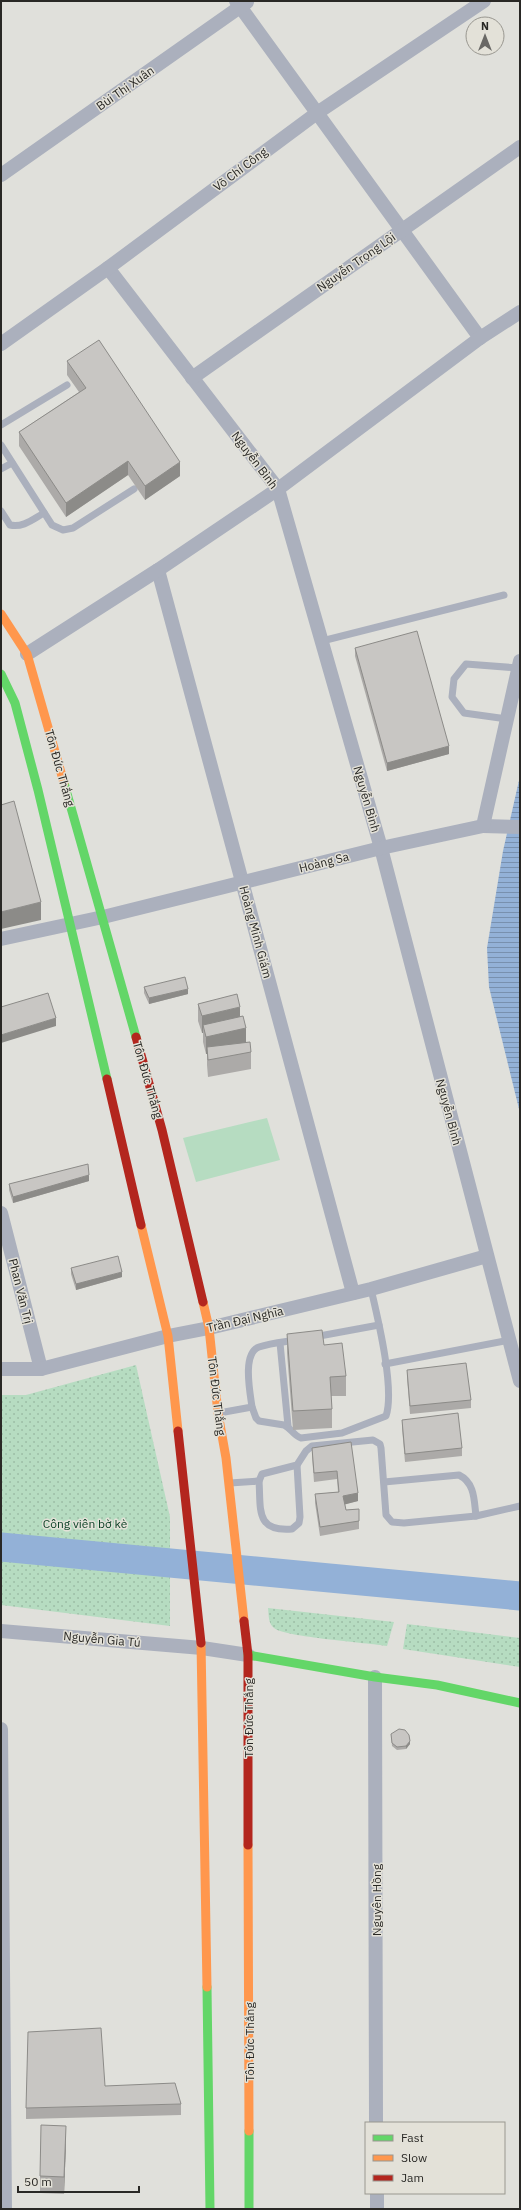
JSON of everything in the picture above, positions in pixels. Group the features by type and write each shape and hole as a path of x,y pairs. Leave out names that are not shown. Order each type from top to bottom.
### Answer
{"main road":[{"name":"Tôn Đức Thắng","path":"1,614 27,654 103,917 162,1130 209,1328 248,1655 250,2209"},
{"path":"1,674 15,703 38,790 168,1336 190,1521 202,1648 210,2209"},
{"path":"248,1655 375,1677 437,1685 520,1703"}],"street":[{"name":"Võ Chí Công","path":"1,344 108,268 317,113 484,1"},
{"path":"242,3 317,113 480,338"},
{"name":"Bùi Thị Xuân","path":"1,176 242,3"},
{"name":"Nguyễn Trọng Lội","path":"192,378 520,147"},
{"name":"Nguyễn Bình","path":"108,268 278,489 381,848 520,1381"},
{"path":"27,654 158,570 278,489 480,338 520,312"},
{"name":"Hoàng Minh Giám","path":"158,570 353,1293"},
{"path":"483,826 519,664"},
{"name":"Hoàng Sa","path":"1,939 103,917 243,881 381,848 483,826 520,826"},
{"name":"Phan Văn Trị","path":"2,1222 41,1369"},
{"name":"Trần Đại Nghĩa","path":"1,1369 41,1369 168,1336 209,1328 371,1289 487,1256"},
{"name":"Nguyễn Gia Tú","path":"1,1631 202,1648 248,1655"},
{"name":"Nguyên Hồng","path":"375,1677 376,2122"},
{"path":"1,1730 6,2209"},
{"path":"376,2194 377,2209"}],"lane":[{"path":"1,425 67,385"},
{"path":"1,445 44,513 52,525 57,529 73,528 134,489"},
{"path":"1,469 12,463"},
{"path":"1,511 10,525 16,526 21,526 44,513"},
{"path":"322,640 504,595"},
{"path":"507,719 464,713 452,697 454,679 466,664 519,664"},
{"path":"280,1343 288,1426 295,1436 301,1438 342,1434 386,1416 390,1397 379,1325 371,1289"},
{"path":"288,1426 259,1421 252,1407 248,1369 252,1353 258,1347 379,1325"},
{"path":"385,1364 510,1340"},
{"path":"218,1413 252,1407"},
{"path":"297,1465 268,1471 262,1474 259,1481 262,1519 266,1526 279,1530 292,1529 299,1523 300,1517 297,1465 306,1451 312,1446 373,1440 380,1444 381,1448 386,1515 392,1522 404,1523 476,1516 520,1506"},
{"path":"384,1482 459,1475 467,1479 473,1488 476,1516"},
{"path":"228,1484 259,1481"}],"green space":[{"path":"267,1118 280,1160 196,1182 183,1138"},
{"name":"Công viên bờ kè","path":"136,1365 170,1517 170,1626 1,1605 1,1395 26,1395"},
{"path":"268,1608 394,1622 387,1646 309,1637 281,1631 274,1628 271,1624"},
{"path":"407,1624 520,1638 520,1667 403,1649"}],"water":[{"path":"520,776 520,1113 489,987 487,948 503,851"}],"building":[{"path":"99,340 180,462 145,486 128,461 66,503 19,432 86,388 67,361"},
{"path":"417,631 449,746 387,763 355,648"},
{"path":"14,801 41,902 1,912 1,805"},
{"path":"185,977 188,989 149,998 144,987"},
{"path":"48,993 56,1018 1,1035 1,1007"},
{"path":"237,994 240,1007 202,1016 198,1004"},
{"path":"243,1016 246,1028 206,1037 203,1025"},
{"path":"250,1042 251,1052 208,1060 207,1047"},
{"path":"88,1164 89,1175 13,1197 9,1184"},
{"path":"118,1256 122,1272 76,1284 71,1268"},
{"path":"322,1330 324,1345 342,1343 346,1376 330,1377 332,1409 293,1411 287,1334"},
{"path":"466,1363 471,1400 410,1406 407,1370"},
{"path":"458,1413 462,1448 405,1454 402,1420"},
{"path":"351,1442 358,1493 343,1496 346,1510 359,1509 359,1521 320,1527 315,1494 339,1492 337,1471 314,1473 312,1448"},
{"path":"399,1729 405,1730 409,1735 410,1741 406,1746 397,1747 392,1743 391,1734"},
{"path":"101,2028 105,2086 175,2083 181,2104 26,2108 28,2032"},
{"path":"41,2125 66,2126 64,2177 40,2176"}],"waterway":[{"path":"1,1547 520,1596"}],"traffic: fast":[{"path":"1,674 15,703 38,790 107,1079"},
{"path":"64,783 136,1037"},
{"path":"248,1655 375,1677 437,1685 520,1703"},
{"path":"207,1987 210,2209"},
{"path":"249,2131 249,2209"}],"traffic: slow":[{"path":"1,614 27,654 64,783"},
{"path":"141,1225 168,1336 178,1431"},
{"path":"203,1302 209,1328 218,1413 226,1458 244,1621"},
{"path":"201,1643 207,1987"},
{"path":"248,1845 249,2131"}],"traffic: jam":[{"path":"136,1037 162,1130 203,1302"},
{"path":"107,1079 141,1225"},
{"path":"178,1431 201,1643"},
{"path":"244,1621 248,1655 248,1845"}]}
